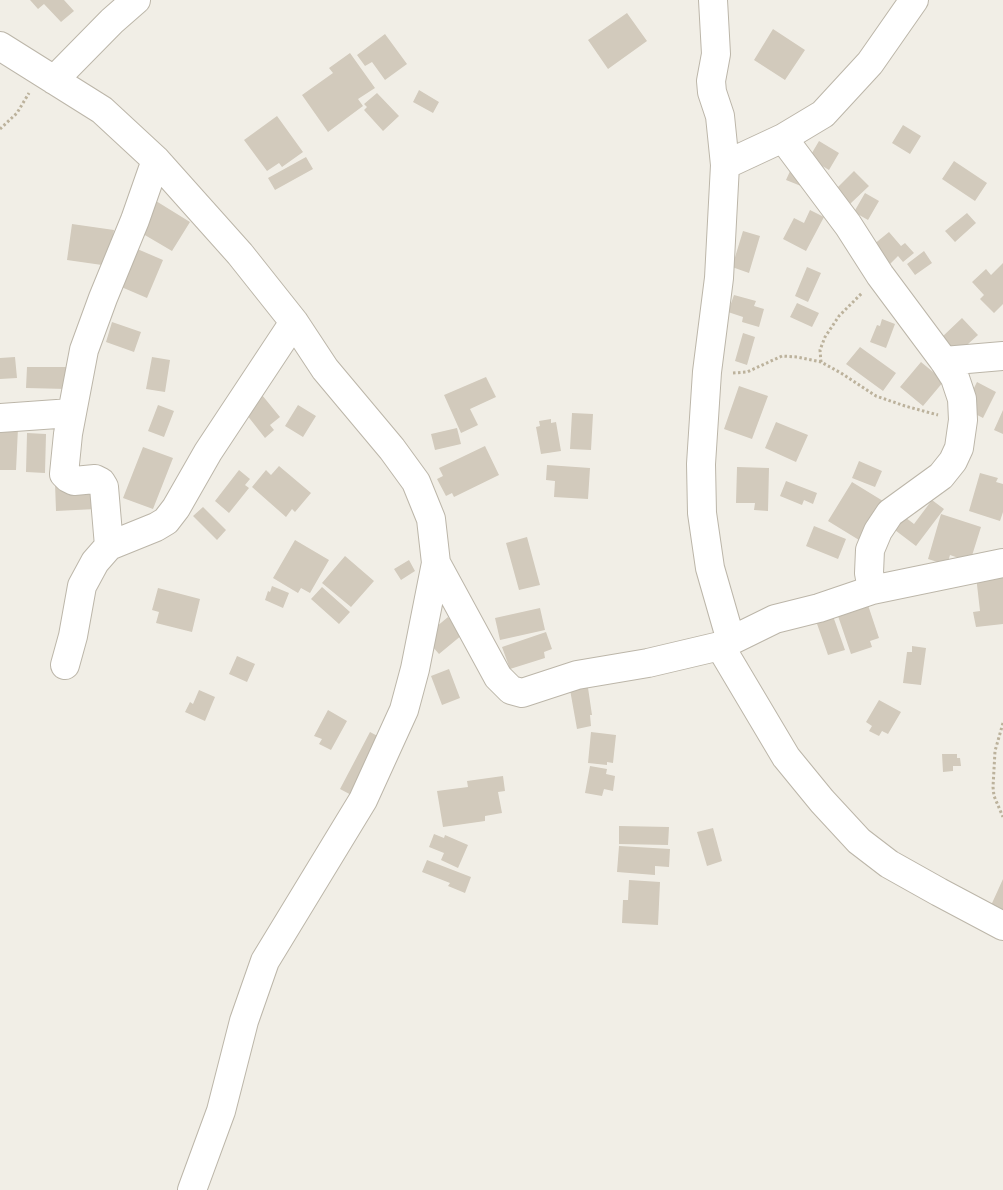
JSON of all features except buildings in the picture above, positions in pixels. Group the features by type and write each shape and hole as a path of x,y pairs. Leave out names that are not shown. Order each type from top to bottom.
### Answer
{"street":[{"path":"47,76 136,0"},
{"path":"713,0 716,54 711,81 712,92 720,116 725,164 720,278 707,372 701,464 702,513 710,568 726,644 786,757 822,801 859,841 897,868 963,906 1003,926"},
{"path":"725,164 783,138 823,114 870,63 914,0"},
{"path":"0,46 102,110 156,160 240,254 294,322 325,369 392,448 416,482 431,519 436,563 415,669 404,710 363,800 264,961 244,1021 221,1111 192,1190"},
{"path":"783,138 848,225 880,275 944,360 955,378 962,399 963,420 958,448 953,461 941,476 890,513 878,531 870,550 869,573 872,590"},
{"path":"109,546 104,487 101,482 96,479 74,481 64,474 71,412 84,350 135,220 156,160"},
{"path":"65,665 73,636 82,586 95,562 109,546 156,528 166,521 176,508 208,452 294,322"},
{"path":"944,360 1003,356"},
{"path":"0,418 71,412"},
{"path":"436,563 498,677 505,686 518,693 528,692 577,676 648,663 726,644 775,619 819,608 872,590 1003,563"}],"path":[{"path":"0,129 17,113 47,76"},
{"path":"820,362 820,350 825,337 839,316 880,275"},
{"path":"707,372 747,372 782,356 797,357 820,362 876,396 905,406 963,420"},
{"path":"1003,723 995,751 993,787 994,796 1003,816"}]}
